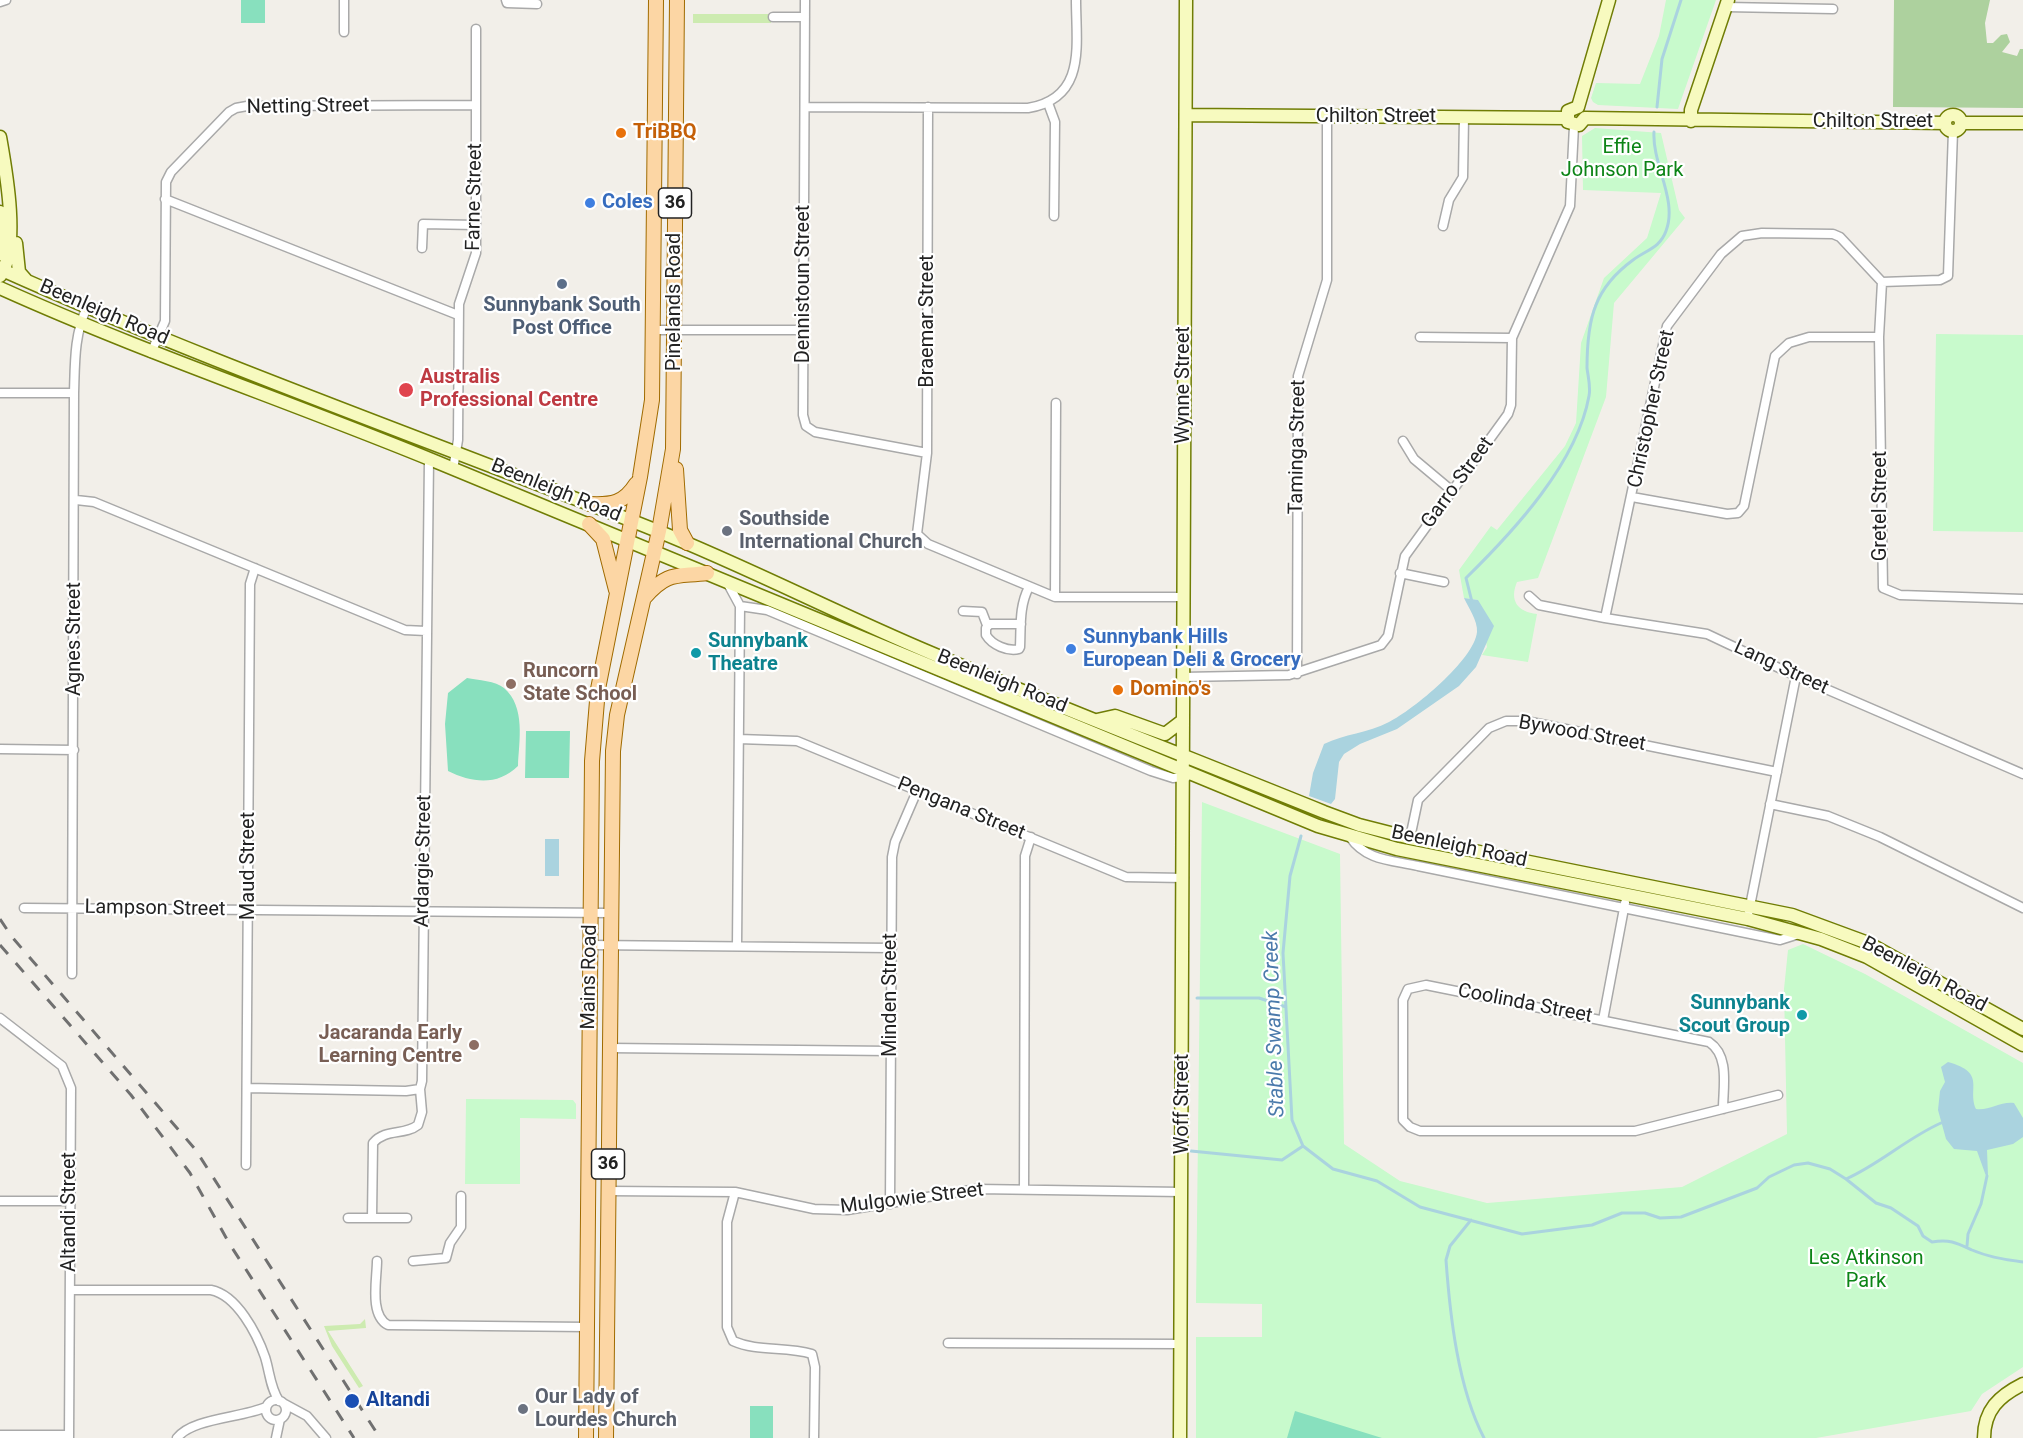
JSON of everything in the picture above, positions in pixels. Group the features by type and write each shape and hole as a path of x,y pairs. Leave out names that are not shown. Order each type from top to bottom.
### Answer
{"main road":[{"name":"Pinelands Road","path":"630,520 640,477 652,400 656,0"},
{"name":"Pinelands Road","path":"659,531 673,449 678,0"},
{"name":"Wynne Street","path":"1182,773 1186,0"},
{"path":"1578,107 1609,0"},
{"path":"1691,121 1691,110 1727,3"},
{"path":"1578,107 1584,111 1585,118 1581,124 1570,122 1568,111 1578,107"},
{"name":"Chilton Street","path":"1185,115 1464,117 1570,122"},
{"name":"Chilton Street","path":"1585,118 1953,126 2023,123"},
{"path":"0,137 4,234 0,254"},
{"path":"0,212 10,251 1,272"},
{"path":"4,234 19,272 27,282"},
{"name":"Beenleigh Road","path":"1,272 398,432 458,452 659,531 928,652 1359,825 1410,838 1801,918 1868,943 2023,1029"},
{"name":"Beenleigh Road","path":"0,288 151,353 429,459 627,539 1182,773 1198,776 1350,837 1626,901 1748,919 1802,933 1867,957 2023,1045"},
{"path":"673,449 680,530 687,543"},
{"path":"590,504 609,505 626,499 640,477"},
{"name":"Mains Road","path":"586,1438 592,742 598,689 630,520"},
{"path":"589,524 603,539 617,595"},
{"name":"Mains Road","path":"606,1438 610,913 614,741 659,531"},
{"path":"643,599 659,581 676,575 707,573"},
{"path":"1096,720 1115,716 1165,734 1182,721"},
{"name":"Woff Street","path":"1180,1438 1184,878 1182,773"},
{"path":"1984,1438 1986,1419 1995,1402 2023,1384"}],"street":[{"path":"0,2 6,0"},
{"path":"344,0 344,32"},
{"path":"506,0 507,3 537,4"},
{"name":"Dennistoun Street","path":"805,0 802,415 806,426 815,432 927,453"},
{"path":"805,107 1028,108 1048,103 1075,72 1076,0"},
{"path":"1727,3 1833,9"},
{"path":"773,16 805,17"},
{"name":"Farne Street","path":"453,469 458,452 459,304 474,265 476,29"},
{"path":"1048,103 1055,122 1054,216"},
{"name":"Netting Street","path":"151,353 165,321 166,183 171,172 236,108 476,105"},
{"name":"Braemar Street","path":"928,107 927,453 917,534 928,544 1029,587"},
{"name":"Taminga Street","path":"1297,674 1298,376 1327,280 1327,117"},
{"path":"1443,226 1449,200 1463,177 1464,117"},
{"name":"Garro Street","path":"1183,677 1297,674 1381,645 1388,636 1405,556 1508,414 1511,405 1512,339 1570,206 1570,122"},
{"path":"1882,282 1940,280 1948,276 1953,126"},
{"path":"165,199 458,315"},
{"path":"422,248 423,224 476,225"},
{"name":"Christopher Street","path":"1605,618 1667,326 1721,254 1742,236 1762,233 1833,234 1840,237 1882,282"},
{"name":"Gretel Street","path":"1882,282 1880,337 1883,588 1900,595 2023,599"},
{"name":"Agnes Street","path":"72,974 76,501 74,393 80,322 87,307"},
{"path":"654,330 804,330"},
{"path":"1420,337 1512,339"},
{"path":"1632,497 1727,514 1738,513 1744,506 1775,356 1789,343 1809,337 1880,337"},
{"path":"0,393 74,393"},
{"path":"1055,597 1056,403"},
{"path":"1403,441 1414,459 1451,490"},
{"name":"Ardargie Street","path":"372,1218 373,1143 379,1136 411,1130 418,1125 422,1112 420,1089 429,459"},
{"path":"76,501 94,502 405,630 426,631"},
{"name":"Maud Street","path":"246,1165 250,585 255,568"},
{"path":"1400,573 1444,582"},
{"path":"727,582 740,606 737,946"},
{"path":"963,611 982,612 987,625 988,639 1016,651 1020,647 1021,609 1029,587 1055,597 1183,597"},
{"name":"Lang Street","path":"1529,596 1539,605 1707,634 1796,676 2023,774"},
{"name":"Beenleigh Road","path":"740,606 767,610 1151,771 1173,778 1182,773"},
{"path":"987,625 1021,624"},
{"path":"1748,919 1796,676"},
{"name":"Bywood Street","path":"1410,838 1419,800 1490,728 1506,721 1526,721 1777,772"},
{"name":"Pengana Street","path":"739,740 797,741 1126,877 1184,878"},
{"path":"0,749 74,750"},
{"name":"Minden Street","path":"890,1204 895,842 917,791"},
{"path":"1770,804 1839,820 1890,842 2023,908"},
{"path":"1024,1189 1025,856 1031,837"},
{"path":"1603,1020 1629,881"},
{"name":"Beenleigh Road","path":"1626,901 1780,940 1802,933"},
{"name":"Lampson Street","path":"24,908 610,913"},
{"path":"591,945 892,948"},
{"name":"Coolinda Street","path":"1426,985 1603,1020 1709,1042 1718,1047 1723,1058 1723,1109 1635,1131 1420,1131 1410,1127 1403,1120 1403,999 1408,989 1426,985"},
{"name":"Altandi Street","path":"0,1018 56,1061 68,1077 71,1100 69,1437"},
{"path":"609,1048 891,1051"},
{"path":"247,1088 406,1091 420,1089"},
{"path":"1723,1109 1778,1095"},
{"name":"Mulgowie Street","path":"608,1191 735,1192 814,1209 847,1210 957,1191 1024,1189 1182,1191"},
{"path":"735,1192 728,1222 727,1328 733,1341 747,1348 797,1350 812,1354 815,1367 814,1438"},
{"path":"413,1261 446,1258 450,1243 461,1227 461,1196"},
{"path":"0,1201 70,1201"},
{"path":"348,1218 407,1218"},
{"path":"377,1261 376,1310 379,1318 388,1325 587,1327"},
{"path":"70,1290 211,1290 221,1293 235,1305 260,1344 273,1391 276,1434"},
{"path":"948,1343 1180,1344"},
{"path":"273,1391 281,1402 312,1421 326,1438"},
{"path":"273,1413 281,1402"},
{"path":"273,1413 281,1402"},
{"path":"177,1438 190,1427 255,1412 294,1411"},
{"path":"0,1435 69,1437"}],"green space":[{"path":"241,0 265,0 265,23 241,23"},
{"path":"1666,0 1716,0 1678,109 1598,105 1593,102 1591,98 1596,83 1640,84 1659,36"},
{"path":"1894,0 1990,0 1985,23 1987,43 1993,43 2001,35 2007,34 2010,42 2002,52 2017,56 2020,49 2023,49 2023,108 1893,107"},
{"path":"693,14 771,14 771,23 693,23"},
{"name":"Effie Johnson Park","path":"1595,128 1661,133 1679,210 1685,218 1614,303 1606,397 1538,578 1517,582 1515,589 1515,600 1520,608 1537,614 1528,662 1482,655 1487,647 1478,600 1464,598 1459,570 1491,526 1497,530 1565,446 1576,423 1581,343 1604,278 1647,238 1661,193 1583,190 1582,136"},
{"path":"1936,334 2023,335 2023,532 1933,531"},
{"path":"467,678 501,686 516,705 520,725 518,766 493,780 475,780 448,771 445,724 448,693"},
{"path":"526,731 570,731 569,778 525,778"},
{"name":"Les Atkinson Park","path":"1202,802 1340,854 1344,1144 1400,1181 1487,1203 1682,1187 1787,1134 1784,989 1788,950 1803,944 1865,974 2023,1063 2023,1367 1982,1394 1971,1411 1816,1438 1196,1438 1196,1337 1262,1337 1262,1304 1196,1303"},
{"path":"466,1099 573,1100 576,1104 576,1119 520,1118 520,1184 465,1184"},
{"path":"365,1319 366,1328 328,1331 363,1386 359,1388 332,1346 324,1326 360,1324"},
{"path":"750,1406 773,1406 773,1438 750,1438"},
{"path":"1295,1411 1382,1438 1287,1438"}],"water":[{"path":"1464,598 1478,600 1494,626 1476,667 1459,686 1397,729 1360,744 1344,754 1339,762 1335,799 1331,804 1309,796 1313,773 1324,744 1381,726 1400,716 1427,696 1465,656 1473,643 1477,628"},
{"path":"545,839 559,839 559,876 545,876"},
{"path":"1948,1062 1960,1066 1972,1076 1976,1109 2014,1103 2023,1118 2023,1137 2013,1144 1987,1150 1988,1176 1986,1176 1977,1151 1954,1149 1946,1139 1938,1110 1940,1091 1945,1082 1941,1067"}],"waterway":[{"name":"Stable Swamp Creek","path":"1657,107 1662,59 1681,0"},
{"name":"Stable Swamp Creek","path":"1472,602 1466,578 1504,539 1541,494 1557,471 1582,421 1590,393 1587,368 1589,336 1599,298 1617,274 1656,245 1666,231 1669,207 1654,144 1654,132"},
{"name":"Stable Swamp Creek","path":"1301,836 1290,876 1283,953 1292,1120 1303,1146 1333,1169 1377,1181 1420,1207 1522,1234 1592,1225 1622,1213 1645,1213 1660,1218 1681,1217 1757,1188 1769,1177 1794,1165 1808,1163 1830,1169 1846,1179 1876,1203 1891,1208 1918,1226 1923,1236 1932,1242 1953,1242 1991,1256 2023,1262"},
{"path":"1197,998 1259,998 1286,1007"},
{"path":"1846,1179 1941,1123"},
{"path":"1191,1151 1282,1160 1303,1146"},
{"path":"1967,1246 1968,1234 1981,1204 1987,1176"},
{"path":"1471,1220 1450,1246 1446,1260 1457,1351 1468,1397 1484,1438"}],"railway":[{"path":"0,919 12,937 195,1149 380,1438"},
{"path":"0,945 131,1095 190,1173 229,1243 354,1438"}],"place":[{"name":"TriBBQ","path":"621,133"},
{"name":"Coles","path":"590,203"},
{"name":"Sunnybank South Post Office","path":"562,284"},
{"name":"Australis Professional Centre","path":"406,390"},
{"name":"Southside International Church","path":"727,531"},
{"name":"Sunnybank Hills European Deli & Grocery","path":"1071,649"},
{"name":"Sunnybank Theatre","path":"696,653"},
{"name":"Runcorn State School","path":"511,684"},
{"name":"Domino's","path":"1118,690"},
{"name":"Sunnybank Scout Group","path":"1802,1015"},
{"name":"Jacaranda Early Learning Centre","path":"474,1045"},
{"name":"Altandi","path":"352,1401"},
{"name":"Our Lady of Lourdes Church","path":"523,1409"}]}
